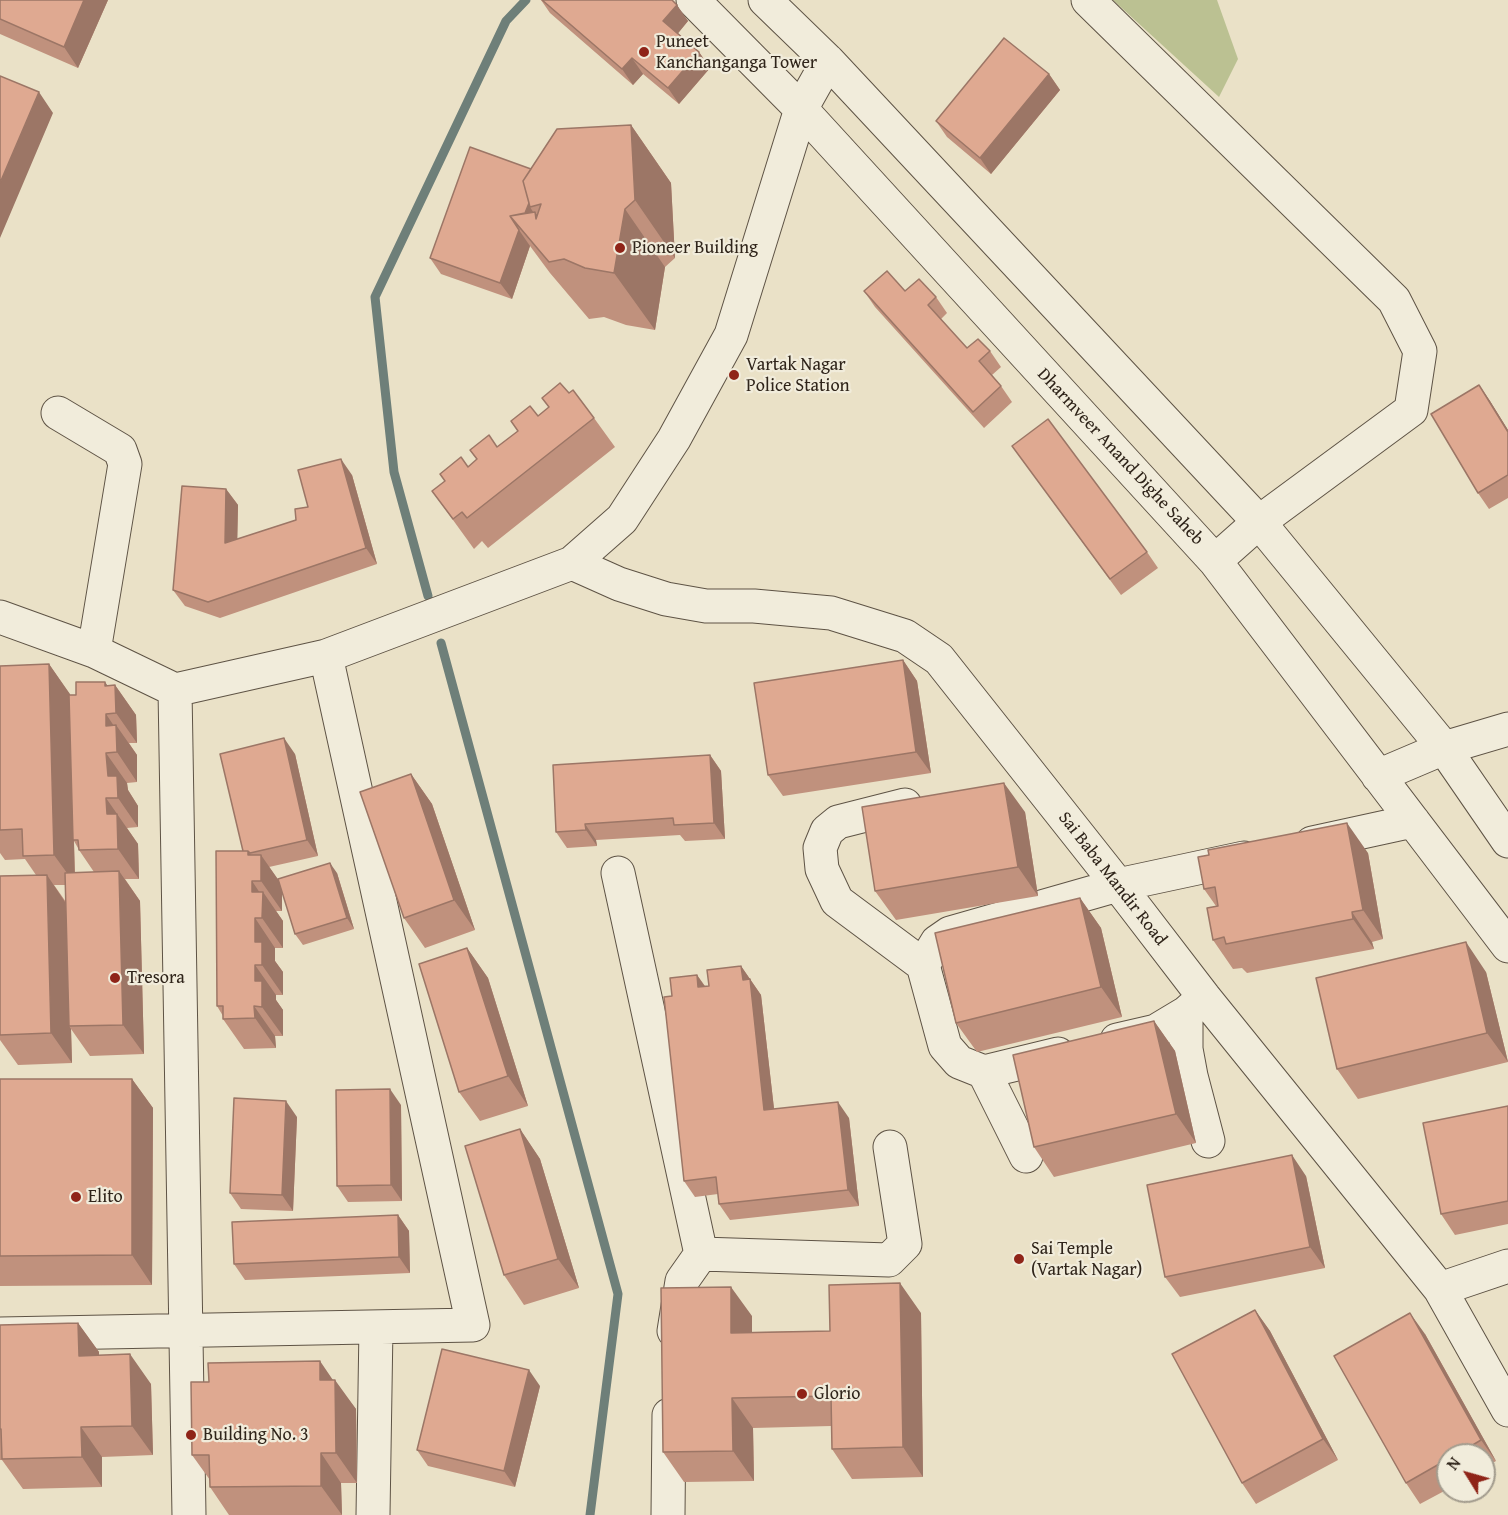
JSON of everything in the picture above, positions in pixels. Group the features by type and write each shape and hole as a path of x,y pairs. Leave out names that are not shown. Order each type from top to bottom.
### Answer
{"street":[{"name":"Dharmveer Anand Dighe Saheb","path":"693,0 801,109 1215,561 1508,946"},
{"path":"765,0 828,61 1259,522 1444,748 1508,841"},
{"path":"1088,0 1394,300 1420,351 1411,410 1259,522 1215,561"},
{"path":"0,617 94,651 174,690 326,656 572,563 622,519 674,439 731,335 801,109 828,61"},
{"path":"58,412 120,450 125,464 94,651"},
{"name":"Sai Baba Mandir Road","path":"572,563 620,584 666,599 706,606 754,606 831,613 905,636 939,660 1118,885 1195,1005 1440,1289 1508,1410"},
{"path":"0,1334 473,1325 326,656"},
{"path":"174,690 189,1515"},
{"path":"1378,776 1444,748 1508,729"},
{"path":"1000,785 1033,778"},
{"path":"933,799 838,822 827,831 820,848 822,869 837,901 923,965 945,1046 959,1062 984,1072 1156,1031 1195,1005"},
{"path":"923,965 937,942 950,933 1118,885 1413,821"},
{"path":"618,873 701,1254 682,1281 670,1357"},
{"path":"1195,1005 1186,1049 1208,1141"},
{"path":"984,1072 1026,1156"},
{"path":"701,1254 889,1260 904,1245 890,1147"},
{"path":"1440,1289 1508,1266"},
{"path":"373,1515 376,1327"},
{"path":"668,1515 670,1391"}],"green space":[{"path":"1113,0 1217,0 1238,59 1219,97"}],"building":[{"path":"0,0 84,0 64,47 0,19"},
{"name":"Puneet Kanchanganga Tower","path":"542,0 672,0 677,5 663,21 699,52 668,88 632,58 622,69"},
{"path":"1004,38 1049,74 980,158 936,121"},
{"path":"0,76 39,92 0,183"},
{"path":"631,125 635,200 625,209 614,273 585,268 564,259 549,262 510,216 535,212 536,219 541,204 530,207 523,181 557,129"},
{"path":"470,147 531,169 523,181 529,203 525,213 510,216 519,230 500,283 430,258"},
{"path":"887,271 905,291 919,279 936,297 928,305 967,348 978,339 990,351 979,361 1001,386 973,412 864,291"},
{"path":"560,383 569,393 573,390 594,418 467,518 462,512 453,519 432,491 445,481 440,474 461,457 468,467 477,459 470,450 489,435 497,447 518,431 511,421 530,406 538,416 549,407 542,398"},
{"path":"1479,385 1508,432 1508,475 1478,493 1431,414"},
{"path":"1048,419 1147,552 1110,579 1012,446"},
{"path":"341,459 366,548 208,602 173,590 182,486 226,489 225,543 296,520 295,509 308,507 298,470"},
{"path":"903,660 916,752 768,775 754,683"},
{"path":"49,664 54,855 23,856 22,829 0,830 0,666"},
{"path":"76,682 105,682 105,686 115,685 116,713 106,714 106,726 116,725 117,752 106,753 108,776 117,776 118,798 106,798 107,814 117,814 118,849 79,850 78,840 73,840 69,695 76,695"},
{"path":"284,738 307,840 250,853 243,851 220,754"},
{"path":"710,755 714,823 674,825 673,818 585,824 586,830 556,832 553,765"},
{"path":"411,774 454,900 404,918 360,792"},
{"path":"1004,783 1018,867 875,891 862,807"},
{"path":"1347,823 1363,910 1352,912 1353,919 1226,944 1224,937 1213,940 1207,908 1218,906 1215,887 1204,889 1198,857 1209,855 1208,850"},
{"path":"216,851 248,851 248,855 261,855 261,881 252,881 252,892 263,892 262,918 255,918 255,942 262,942 262,965 255,965 255,981 262,981 262,1007 254,1006 255,1018 223,1019 223,1006 217,1006"},
{"path":"330,863 347,918 295,934 278,879"},
{"path":"119,871 123,1025 69,1026 65,873"},
{"path":"47,875 51,1033 0,1035 0,876"},
{"path":"1080,898 1101,987 956,1023 935,933"},
{"path":"1466,942 1487,1033 1337,1069 1316,978"},
{"path":"467,948 508,1076 459,1092 419,964"},
{"path":"741,966 743,980 750,979 764,1110 838,1102 848,1190 719,1204 716,1177 684,1181 664,997 672,996 670,978 697,975 698,987 709,986 707,970"},
{"path":"1154,1021 1176,1114 1034,1147 1013,1055"},
{"name":"Elito","path":"0,1079 132,1079 132,1255 0,1256"},
{"path":"390,1089 391,1185 337,1186 336,1090"},
{"path":"234,1098 286,1101 282,1195 230,1193"},
{"path":"1508,1106 1508,1201 1441,1214 1423,1123"},
{"path":"520,1129 558,1259 504,1275 465,1146"},
{"path":"1292,1155 1310,1247 1165,1277 1147,1185"},
{"path":"398,1215 399,1257 234,1264 232,1222"},
{"name":"Glorio","path":"900,1283 903,1447 832,1449 831,1396 732,1398 733,1451 663,1452 661,1288 731,1287 731,1333 830,1331 829,1285"},
{"path":"1255,1310 1323,1439 1242,1483 1172,1354"},
{"path":"1410,1313 1481,1440 1476,1443 1436,1443 1436,1466 1406,1483 1334,1356"},
{"path":"78,1323 79,1356 130,1354 132,1426 81,1427 82,1457 2,1459 0,1325"},
{"path":"442,1349 529,1370 504,1471 417,1450"},
{"path":"320,1361 320,1380 335,1380 336,1453 321,1453 321,1486 210,1487 209,1455 192,1455 191,1382 209,1382 208,1363"}],"waterway":[{"path":"428,596 394,472 375,297 506,21 526,0"},
{"path":"441,643 618,1294 590,1515"}],"place":[{"name":"Puneet Kanchanganga Tower","path":"644,52"},
{"name":"Pioneer Building","path":"620,248"},
{"name":"Vartak Nagar Police Station","path":"734,375"},
{"name":"Tresora","path":"115,978"},
{"name":"Elito","path":"76,1197"},
{"name":"Sai Temple (Vartak Nagar)","path":"1019,1259"},
{"name":"Glorio","path":"802,1394"},
{"name":"Building No. 3","path":"191,1435"}]}
